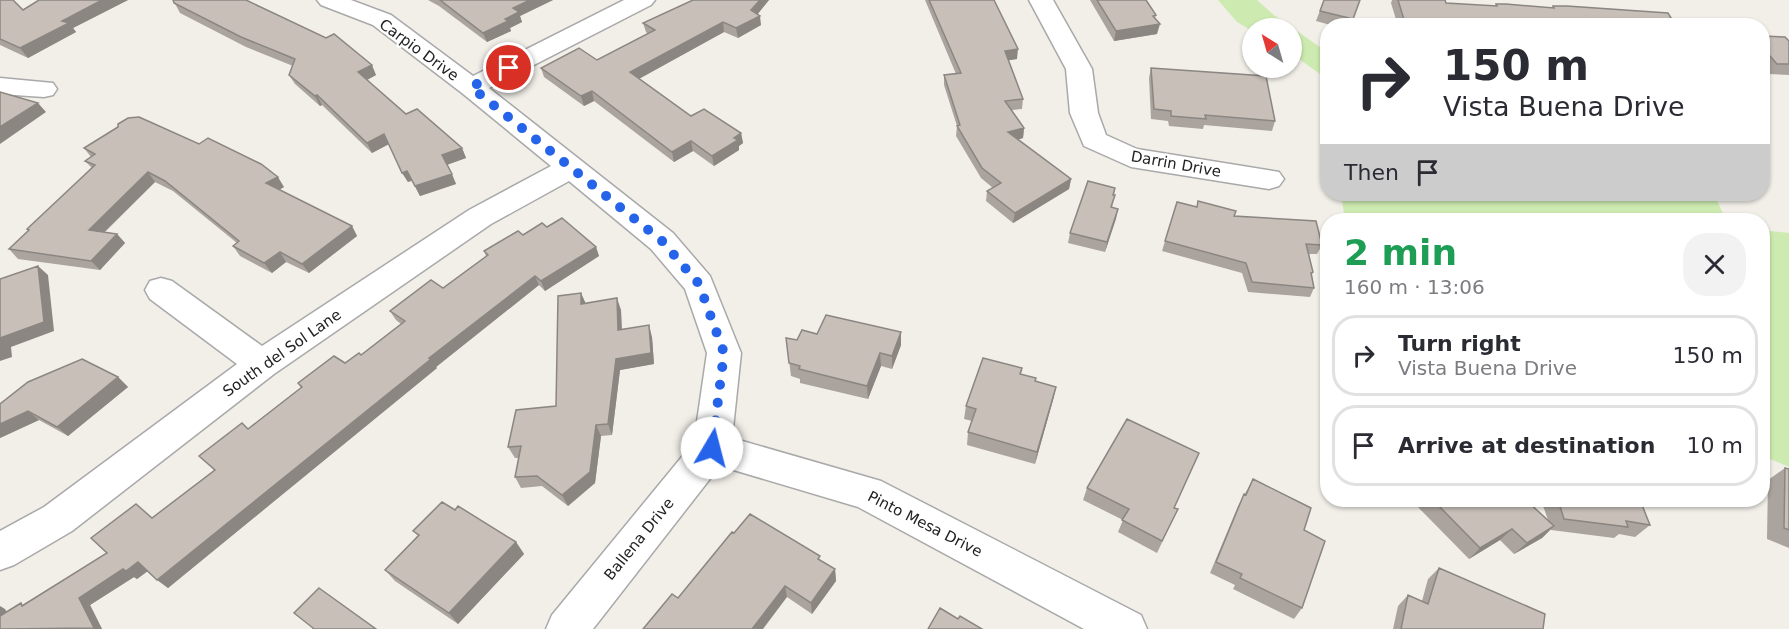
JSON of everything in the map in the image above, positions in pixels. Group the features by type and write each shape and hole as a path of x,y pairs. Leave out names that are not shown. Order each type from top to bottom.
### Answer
{"street":[{"name":"Carpio Drive","path":"329,0 382,20 471,87 662,241 699,284 724,353 712,448"},
{"path":"471,87 643,0"},
{"name":"Darrin Drive","path":"1041,0 1079,69 1084,113 1094,140 1131,158 1269,178"},
{"path":"0,86 44,89"},
{"name":"South del Sol Lane","path":"0,552 57,519 262,364 480,217 572,167"},
{"path":"161,290 262,364"},
{"name":"Ballena Drive","path":"567,629 712,448"},
{"name":"Pinto Mesa Drive","path":"712,448 868,493 1126,629"}],"green space":[{"path":"1218,0 1257,0 1278,18 1242,18 1242,25"},
{"path":"1302,35 1320,47 1320,74 1302,61"},
{"path":"1342,201 1717,201 1723,213 1344,213"},
{"path":"1770,231 1789,233 1789,467 1770,459"}],"building":[{"path":"0,0 13,0 23,10 39,0 102,0 62,21 69,23 20,48 0,39"},
{"path":"173,0 246,0 326,38 334,34 372,65 358,72 406,114 417,109 462,148 442,155 452,174 415,186 407,171 402,173 384,134 367,143 317,95 315,96 289,75 295,59 241,37 174,3"},
{"path":"440,0 530,0 513,8 519,12 505,19 508,21 483,33"},
{"path":"693,0 760,0 751,10 760,16 736,28 723,22 630,72 691,116 704,109 741,133 734,138 738,140 712,156 691,141 672,152 592,91 581,96 541,68 579,48 597,60 655,30 643,23"},
{"path":"929,0 994,0 1018,49 1005,51 1023,99 1005,101 1024,128 1008,132 1071,179 1015,213 987,191 1001,183 982,168 957,126 960,125 944,75 961,73"},
{"path":"1097,0 1146,0 1156,15 1153,16 1160,24 1116,31"},
{"path":"1324,0 1360,0 1353,18 1320,11"},
{"path":"1398,0 1445,0 1446,3 1497,6 1496,4 1554,8 1553,6 1567,6 1668,13 1671,18 1404,18"},
{"path":"1770,36 1785,37 1789,41 1789,64 1777,64 1770,56"},
{"path":"1151,68 1242,74 1242,78 1266,78 1275,121 1205,115 1206,119 1171,116 1171,111 1154,109"},
{"path":"0,92 38,103 0,127"},
{"path":"139,117 199,144 208,138 261,164 278,177 266,183 352,226 302,264 280,252 264,263 233,246 239,241 165,181 148,172 89,230 117,234 91,261 9,249 95,165 85,161 95,154 84,148 118,127 118,124 128,118"},
{"path":"1088,181 1115,188 1111,207 1118,209 1107,242 1070,233"},
{"path":"1198,201 1236,211 1234,216 1316,221 1320,245 1306,244 1313,272 1311,273 1314,288 1252,282 1246,263 1165,241 1177,202 1197,207"},
{"path":"562,218 596,247 541,281 535,276 429,358 431,359 157,580 138,562 126,571 123,569 79,598 94,628 0,629 0,616 21,603 22,606 107,553 91,538 136,504 152,518 215,470 199,456 242,423 248,429 302,387 298,383 334,356 345,363 359,353 361,355 405,321 390,311 431,280 443,288 488,255 484,251 518,231 523,235 542,223 547,227"},
{"path":"38,266 44,322 0,338 0,279"},
{"path":"581,293 581,304 617,298 618,330 649,325 651,353 616,359 608,424 596,425 590,472 562,495 537,476 515,477 521,446 508,447 516,410 556,406 558,296"},
{"path":"826,315 901,332 892,356 880,353 867,386 799,369 800,366 789,363 786,338 797,340 802,330 817,334"},
{"path":"983,358 1022,368 1020,374 1056,387 1037,452 968,432 976,409 966,406"},
{"path":"82,359 118,377 57,427 28,411 0,424 0,404 28,382"},
{"path":"1127,419 1199,453 1174,508 1178,509 1162,541 1122,520 1129,509 1087,488"},
{"path":"1785,468 1789,469 1789,530 1784,528"},
{"path":"1253,479 1311,508 1304,530 1325,541 1302,608 1240,578 1242,574 1216,562 1244,494 1246,495"},
{"path":"442,502 455,510 458,506 516,542 449,613 385,570 419,535 413,531"},
{"path":"1440,507 1534,507 1554,526 1527,543 1512,529 1480,548"},
{"path":"1560,507 1643,507 1650,525 1626,521 1628,527 1564,519"},
{"path":"750,514 820,556 818,559 835,569 811,603 785,586 752,629 643,629 672,594 678,598 732,532 734,533"},
{"path":"1439,568 1545,614 1543,629 1401,629 1408,595 1428,604"},
{"path":"319,588 376,629 313,629 294,613"},
{"path":"940,608 958,619 960,616 982,629 928,629"}],"route":[{"path":"509,68 471,87 662,241 699,284 724,353 712,448"}]}
